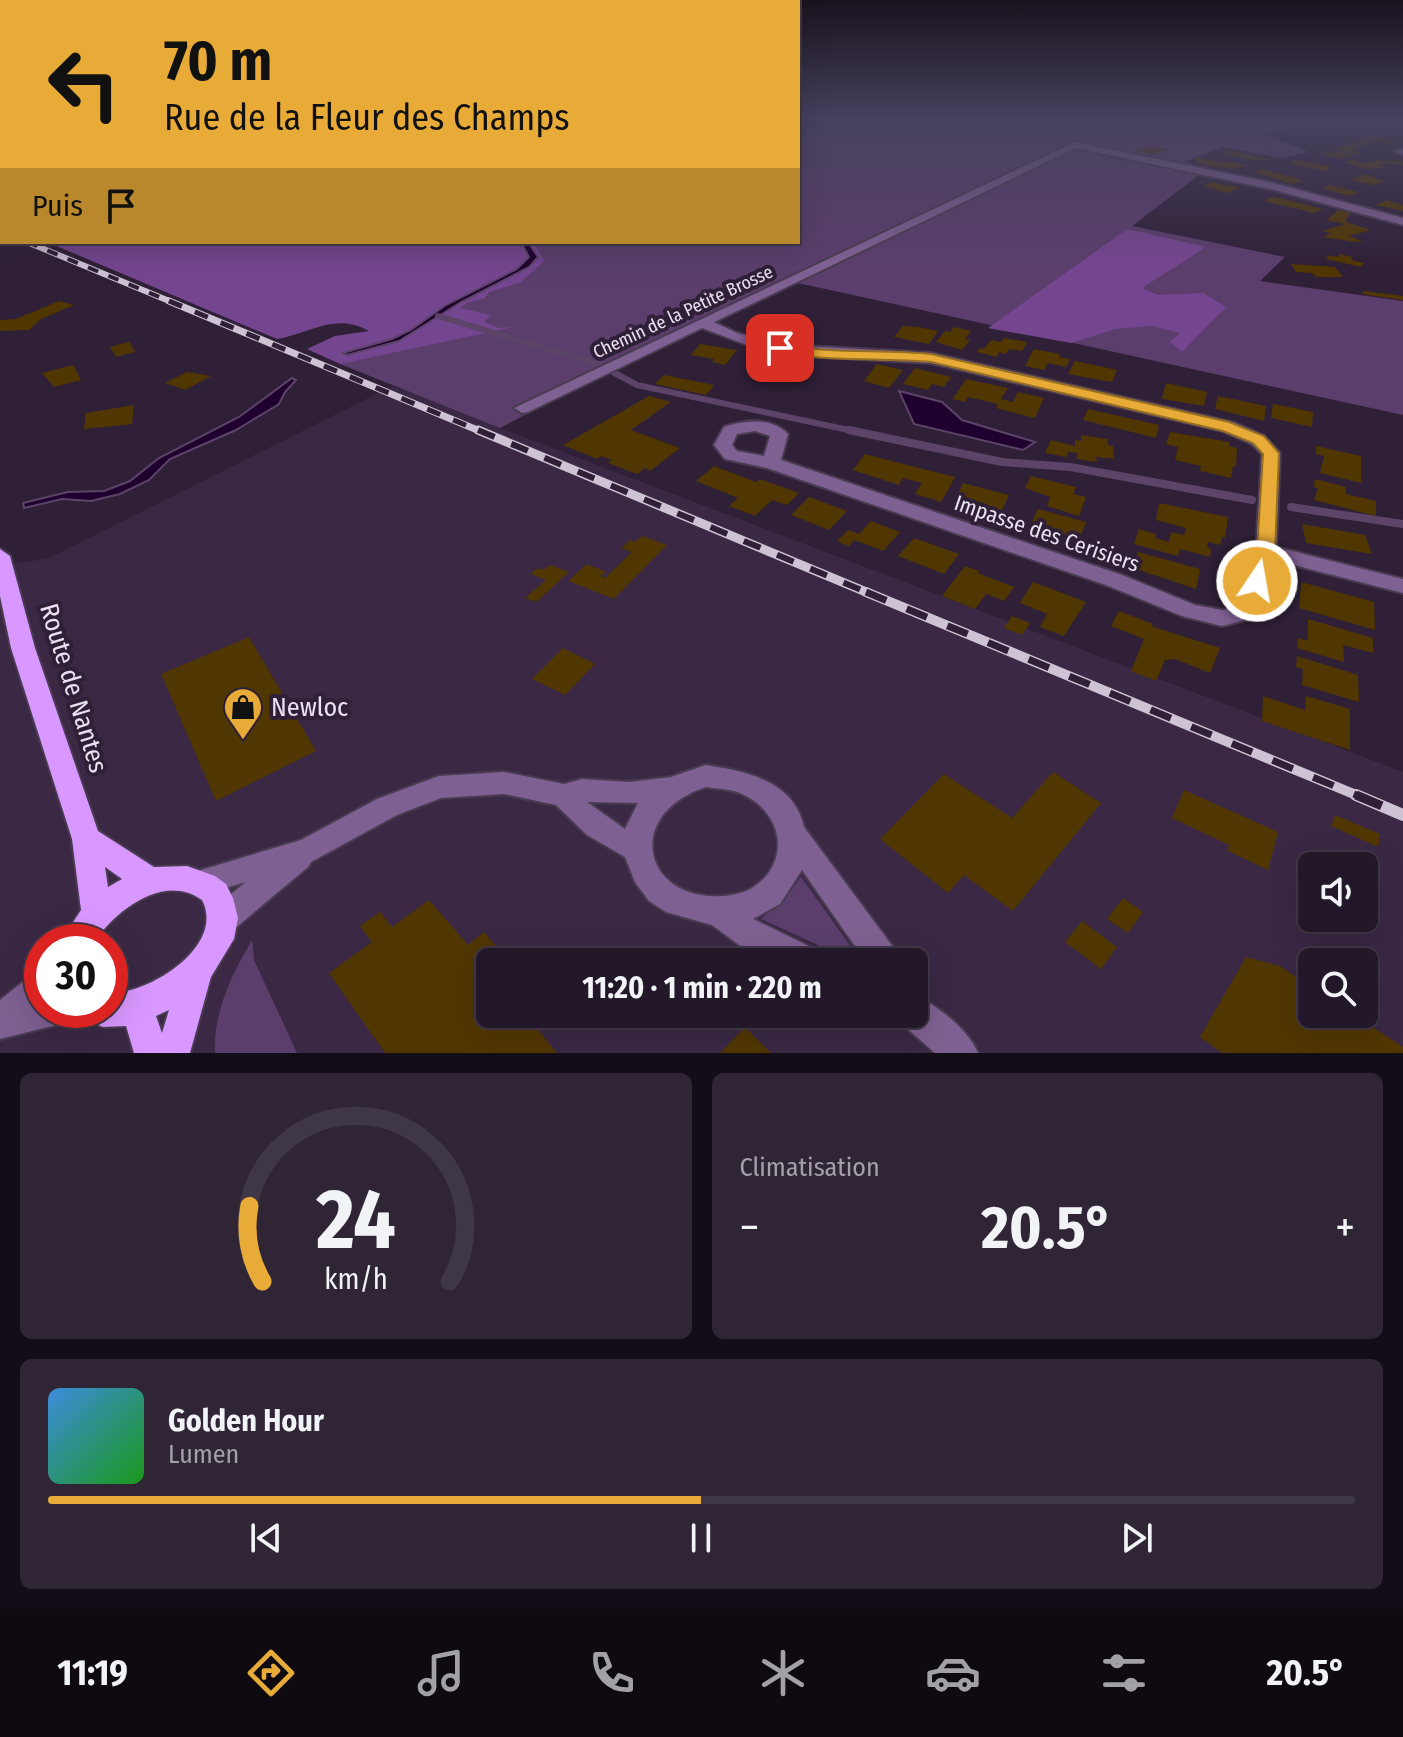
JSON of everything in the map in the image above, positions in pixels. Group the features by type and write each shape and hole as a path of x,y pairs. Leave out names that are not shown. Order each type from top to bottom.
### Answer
{"main road":[{"name":"Route de Nantes","path":"0,556 23,648 86,839 97,914"},
{"path":"86,839 151,881"},
{"path":"90,924 113,900 151,881 179,878 202,882 218,898 222,920 215,944 197,969 170,993 137,1008 128,1009"},
{"path":"173,1053 197,969"},
{"path":"137,1008 151,1053"}],"street":[{"name":"Chemin de la Petite Brosse","path":"522,408 1027,168"},
{"name":"Chemin de la Petite Brosse","path":"1187,168 1273,186 1403,222"},
{"path":"704,323 732,338 815,355 884,353 931,358 1229,427 1258,440 1271,453 1266,551 1403,586"},
{"name":"Impasse des Cerisiers","path":"771,463 1114,580 1190,611 1222,618 1249,612 1266,551"},
{"path":"222,920 308,850 396,802 439,787 504,783 564,795 582,790 630,793 669,788 706,776 726,776 746,781 778,802 789,818 794,836 875,948"},
{"path":"669,788 654,800 644,814 638,831 637,849 641,866 663,894 699,910 719,912 751,905 777,888 791,863 794,836"},
{"path":"564,795 574,808 617,839 637,849"},
{"path":"202,882 308,850"},
{"path":"719,912 750,935 778,948"},
{"path":"2,1021 24,1002"},
{"path":"2,1021 24,1017"},
{"path":"928,1024 961,1053"}],"shaded area":[{"path":"800,168 1208,168 1132,226 1285,257 1260,281 1403,301 1403,415 784,280 500,428 340,364 489,292 543,261 535,244 800,244"},
{"path":"1127,229 1206,247 1142,288 1157,295 1203,293 1226,307 1182,352 1170,342 1180,333 1152,326 1115,329 1071,343 988,328"},
{"path":"52,244 535,244 544,261 521,282 489,292 485,298 460,308 490,315 484,322 499,328 513,327 340,364 307,349 335,336 369,331 345,323 277,339"},
{"path":"522,244 529,244 538,257 529,267 461,302 399,341 347,355 343,353 392,339 411,330 446,305 517,269 529,257"},
{"path":"292,378 296,380 279,404 236,430 170,459 149,480 120,494 91,501 62,499 24,508 23,503 68,492 104,491 130,481 159,458 239,417"},
{"path":"392,386 493,419 500,428 1403,772 1403,1053 0,1053 0,565 47,559"},
{"path":"899,391 942,402 962,420 1035,442 1023,450 914,424"},
{"path":"801,877 852,948 824,948 761,919 787,896"},
{"path":"252,940 254,960 297,1053 215,1053 221,1008 231,980"}],"building":[{"path":"1262,169 1302,181 1292,184 1253,172"},
{"path":"1365,174 1385,181 1374,185 1349,180"},
{"path":"1212,182 1241,187 1227,193 1204,186"},
{"path":"1331,185 1359,192 1349,196 1322,188"},
{"path":"1272,197 1322,209 1314,213 1264,201"},
{"path":"1387,200 1403,205 1403,211 1375,205"},
{"path":"1338,210 1351,213 1345,220 1349,223 1371,230 1349,236 1362,241 1323,237 1331,233 1323,231 1345,224 1327,220"},
{"path":"1340,254 1364,263 1361,267 1326,259 1329,255 1337,257"},
{"path":"1291,264 1335,267 1343,277 1317,277 1312,273 1296,272"},
{"path":"1364,291 1403,296 1403,300 1362,294"},
{"path":"59,301 74,305 41,319 29,330 0,331 0,320 16,319"},
{"path":"903,326 938,331 929,344 894,337"},
{"path":"953,327 971,331 965,339 970,340 962,350 936,342"},
{"path":"1004,338 1027,342 1022,351 1009,349 1006,354 999,352 997,357 977,352 991,340 1001,342"},
{"path":"129,342 135,352 116,357 110,347"},
{"path":"700,344 737,350 725,365 712,362 714,359 691,355"},
{"path":"1034,349 1070,359 1066,367 1048,363 1044,370 1025,366"},
{"path":"1075,361 1117,370 1112,382 1068,374"},
{"path":"877,364 903,370 889,388 864,381"},
{"path":"73,365 81,380 54,387 42,373"},
{"path":"915,368 951,377 944,387 932,384 928,390 903,384"},
{"path":"187,372 211,376 185,390 165,383"},
{"path":"664,375 714,385 706,395 655,384"},
{"path":"966,379 1008,388 1001,399 1013,402 1018,392 1044,398 1035,418 968,397 965,402 953,399"},
{"path":"1166,383 1207,392 1204,406 1162,399"},
{"path":"649,396 671,402 631,430 680,448 650,471 645,468 637,474 608,463 612,460 601,456 597,459 563,445"},
{"path":"1218,396 1266,406 1264,421 1215,409"},
{"path":"1273,404 1313,412 1312,427 1271,418"},
{"path":"134,405 132,424 84,429 86,413"},
{"path":"1088,409 1159,425 1156,438 1083,420"},
{"path":"1170,432 1229,442 1229,446 1237,448 1236,467 1233,466 1231,478 1200,471 1201,466 1175,460 1178,447 1166,444"},
{"path":"1081,435 1107,439 1108,445 1113,446 1114,459 1096,457 1097,462 1077,459 1077,453 1068,452 1067,457 1045,453 1051,440 1075,446 1075,440 1081,441"},
{"path":"1316,446 1361,456 1361,483 1320,473 1324,456 1316,454"},
{"path":"865,454 955,477 941,502 915,494 922,483 903,478 899,485 853,470"},
{"path":"714,466 756,482 760,479 799,493 787,505 772,500 755,516 729,506 738,498 696,481"},
{"path":"1031,476 1076,487 1073,494 1086,497 1079,516 1047,506 1050,497 1025,488"},
{"path":"1315,479 1346,487 1346,494 1376,501 1376,516 1314,500 1318,488 1314,487"},
{"path":"963,483 1009,495 997,521 969,513 976,501 957,496"},
{"path":"809,497 847,511 829,530 791,515"},
{"path":"1159,503 1228,517 1225,538 1222,537 1220,545 1208,542 1210,557 1180,549 1178,556 1134,544 1139,529 1169,542 1171,532 1184,535 1186,528 1156,520"},
{"path":"1038,509 1086,522 1079,541 1029,529"},
{"path":"871,521 900,532 883,551 854,540 849,546 837,541 848,530 859,534"},
{"path":"1302,524 1365,535 1372,554 1306,543"},
{"path":"642,536 667,545 614,599 568,581 587,564 606,572 601,576 605,578 632,552 621,548 630,540 635,542"},
{"path":"914,538 959,554 944,574 898,556"},
{"path":"1138,552 1200,569 1196,589 1133,568"},
{"path":"550,565 569,572 536,602 525,598 546,580 531,574 537,568 544,570"},
{"path":"965,566 1014,587 1004,601 986,594 975,609 942,596"},
{"path":"1033,582 1086,602 1064,636 1040,627 1047,614 1020,603"},
{"path":"1301,582 1374,602 1375,630 1299,608"},
{"path":"1119,611 1153,624 1151,626 1220,648 1210,673 1175,659 1165,660 1156,681 1131,671 1144,639 1111,626"},
{"path":"1012,616 1030,623 1022,635 1004,628"},
{"path":"1308,619 1373,638 1373,653 1343,645 1344,662 1297,648 1298,638 1308,641"},
{"path":"249,637 316,751 216,801 161,674"},
{"path":"563,648 595,664 565,695 532,679"},
{"path":"1297,656 1358,675 1359,702 1302,685 1303,669 1296,667"},
{"path":"1263,696 1305,710 1306,696 1350,709 1350,750 1262,721"},
{"path":"1053,772 1101,803 1013,911 964,875 948,893 880,839 944,774 1012,818"},
{"path":"1184,790 1278,832 1268,870 1228,851 1229,845 1172,818"},
{"path":"1335,815 1380,834 1378,847 1331,826"},
{"path":"1123,898 1143,912 1128,933 1107,919"},
{"path":"429,900 468,945 484,932 497,948 476,948 476,1028 536,1028 557,1053 385,1053 329,973 372,942 360,926 380,912 392,927"},
{"path":"1082,921 1117,947 1101,969 1065,942"},
{"path":"1246,957 1280,966 1298,978 1298,1028 1374,1028 1403,1047 1403,1053 1222,1053 1200,1037"},
{"path":"746,1028 771,1053 720,1053"}],"waterway":[{"path":"438,316 601,365"},
{"path":"611,371 637,385 858,432"},
{"path":"849,430 1002,462 1070,467 1252,500"},
{"path":"1291,507 1403,524"}],"railway":[{"path":"32,244 174,303"},
{"path":"169,301 482,432"},
{"path":"478,430 871,594"},
{"path":"866,592 1361,797"},
{"path":"1356,795 1403,815"}],"place":[{"name":"Newloc","path":"243,741"}],"route":[{"path":"780,348 815,355 884,353 931,358 1229,427 1258,440 1271,453 1266,503 1266,551 1257,581"}]}
